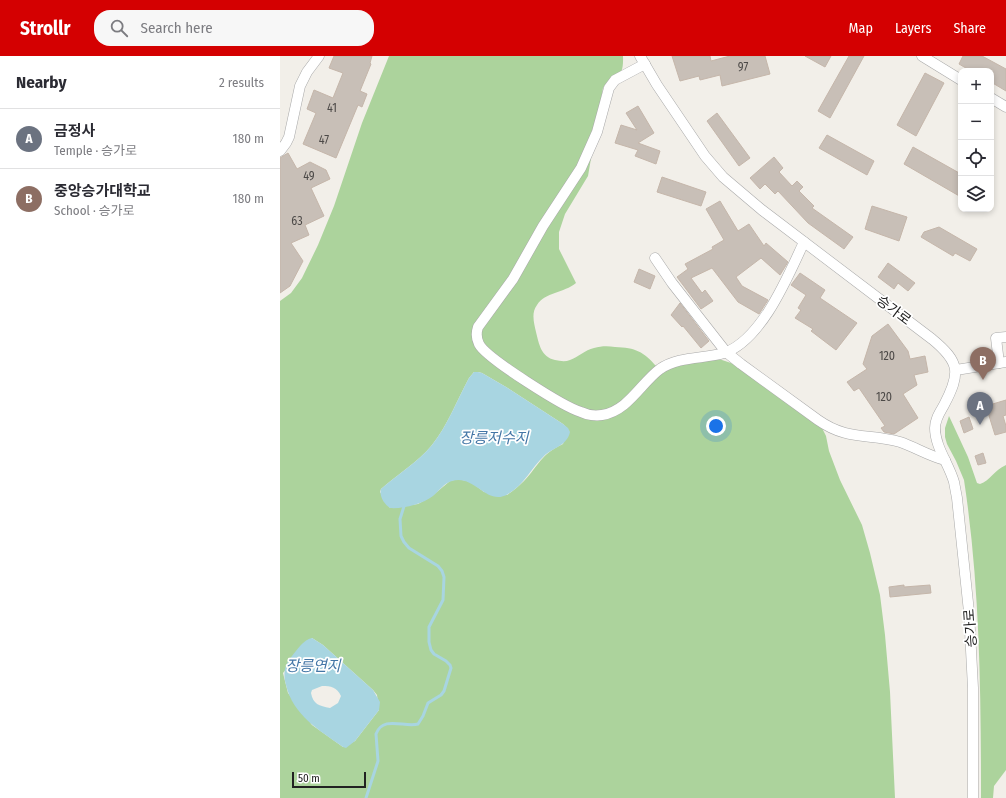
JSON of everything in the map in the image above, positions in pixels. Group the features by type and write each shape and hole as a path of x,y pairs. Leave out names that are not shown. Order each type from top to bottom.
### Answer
{"street":[{"path":"280,151 289,137 300,86 307,72 319,56"},
{"path":"922,56 958,78"},
{"path":"642,60 615,80 609,88 597,132 581,168 550,215 509,284 482,321 476,332 476,337 482,349 495,360 573,409 583,413 596,415 609,413 625,404 656,372 666,366 685,360 726,352 747,339 764,318 783,286 804,242"},
{"name":"승가로","path":"642,60 670,104 715,169 744,196 943,348 950,356 956,370 955,381 939,413 935,425 936,441 952,476 957,498 969,612 973,688 973,798"},
{"path":"994,100 1006,107"},
{"path":"655,258 672,283 726,352 804,411 836,431 852,436 899,442 945,460"},
{"path":"956,370 1003,363 996,338 1006,336"}],"green space":[{"path":"389,56 623,56 622,70 620,74 607,83 603,88 588,176 565,214 559,232 559,249 576,283 566,289 545,297 540,301 534,311 534,322 541,349 550,358 566,361 597,347 610,346 628,348 639,351 657,367 716,358 731,363 742,369 822,428 840,480 862,525 880,595 890,692 895,798 280,798 280,301 291,293 302,278 318,245 334,206 362,123","holes":["474,372 482,373 506,387 563,424 568,429 563,444 549,452 524,481 507,495 484,492 471,482 458,479 450,481 432,496 418,504 390,508 380,492 381,489 432,445 443,429 469,378","312,638 323,645 377,695 379,710 355,741 343,747 312,725 288,693 283,673"]},
{"path":"949,416 968,457 977,483 983,483 1006,465 1006,770 994,786 993,798 981,798 980,678 973,559 964,480 945,437 945,428"}],"water":[{"name":"장릉저수지","path":"474,372 482,373 506,387 563,424 570,432 566,441 547,453 519,486 501,497 487,494 474,485 460,480 446,483 429,499 418,504 407,507 390,508 382,500 381,489 432,445 443,429 469,378"},
{"name":"장릉연지","path":"312,638 323,645 373,690 380,702 379,710 355,741 346,748 308,721 294,705 289,696 285,677 286,666 289,659 298,648","holes":["322,686 336,689 341,696 338,703 330,708 317,704 313,700 311,693 312,690"]}],"building":[{"path":"334,56 372,56 371,64 360,91 367,94 362,107 358,105 336,158 303,144 316,113 307,109 314,90 333,98 343,73 329,68"},
{"path":"672,56 710,56 711,61 730,56 765,56 770,74 722,86 720,75 700,80 699,76 680,81"},
{"path":"805,56 831,56 825,67"},
{"path":"849,56 864,56 830,118 818,111"},
{"path":"963,56 982,56 1006,69 1006,91 994,84 994,68 966,68 959,64"},
{"path":"925,73 944,83 916,136 897,125"},
{"path":"638,106 654,133 638,143 660,151 656,164 635,156 638,150 615,143 621,125 637,130 626,113"},
{"path":"717,113 750,158 739,166 707,121"},
{"path":"827,135 874,161 867,175 819,148"},
{"path":"913,147 958,172 958,195 904,164"},
{"path":"288,153 297,169 310,162 326,170 330,179 311,188 324,216 305,225 309,235 291,243 303,261 290,286 280,293 280,158"},
{"path":"774,157 783,168 779,172 792,186 797,181 803,187 799,191 814,206 812,208 853,237 844,249 808,223 778,191 775,194 765,184 760,189 750,178"},
{"path":"662,177 706,192 701,206 657,192"},
{"path":"720,201 738,231 749,224 764,246 766,243 788,262 780,275 761,258 736,277 742,286 768,300 759,314 738,302 712,268 691,278 702,293 705,290 713,301 701,309 677,277 688,269 685,264 713,249 712,247 724,240 706,209"},
{"path":"872,206 907,217 899,241 865,229"},
{"path":"939,227 977,249 970,261 955,253 953,256 921,237 924,232"},
{"path":"888,263 915,283 908,291 898,283 894,289 878,277"},
{"path":"639,269 655,276 650,289 634,282"},
{"path":"800,273 825,290 820,298 857,323 836,350 811,331 813,329 795,318 801,310 798,308 806,295 791,285"},
{"path":"680,303 709,341 701,348 683,326 682,327 671,315"},
{"path":"888,324 908,351 910,359 925,356 928,372 914,375 917,385 903,394 918,418 894,434 884,432 881,428 885,426 859,388 854,391 847,382 867,369 863,364 872,336"},
{"path":"1006,400 1006,415 1003,416 1006,432 995,435 986,406"},
{"path":"969,417 973,429 964,433 960,421"},
{"path":"983,453 986,463 978,465 975,456"},
{"path":"904,585 904,587 930,585 931,593 890,597 889,587"}],"waterway":[{"path":"366,798 378,761 376,734 379,728 384,725 395,723 413,725 418,724 428,703 441,695 444,691 451,668 446,661 434,654 431,650 429,642 429,627 443,600 444,577 438,566 409,548 404,542 401,536 400,519 405,503"}],"place":[{"name":"중앙승가대학교","path":"983,380"},
{"name":"금정사","path":"980,425"}]}
